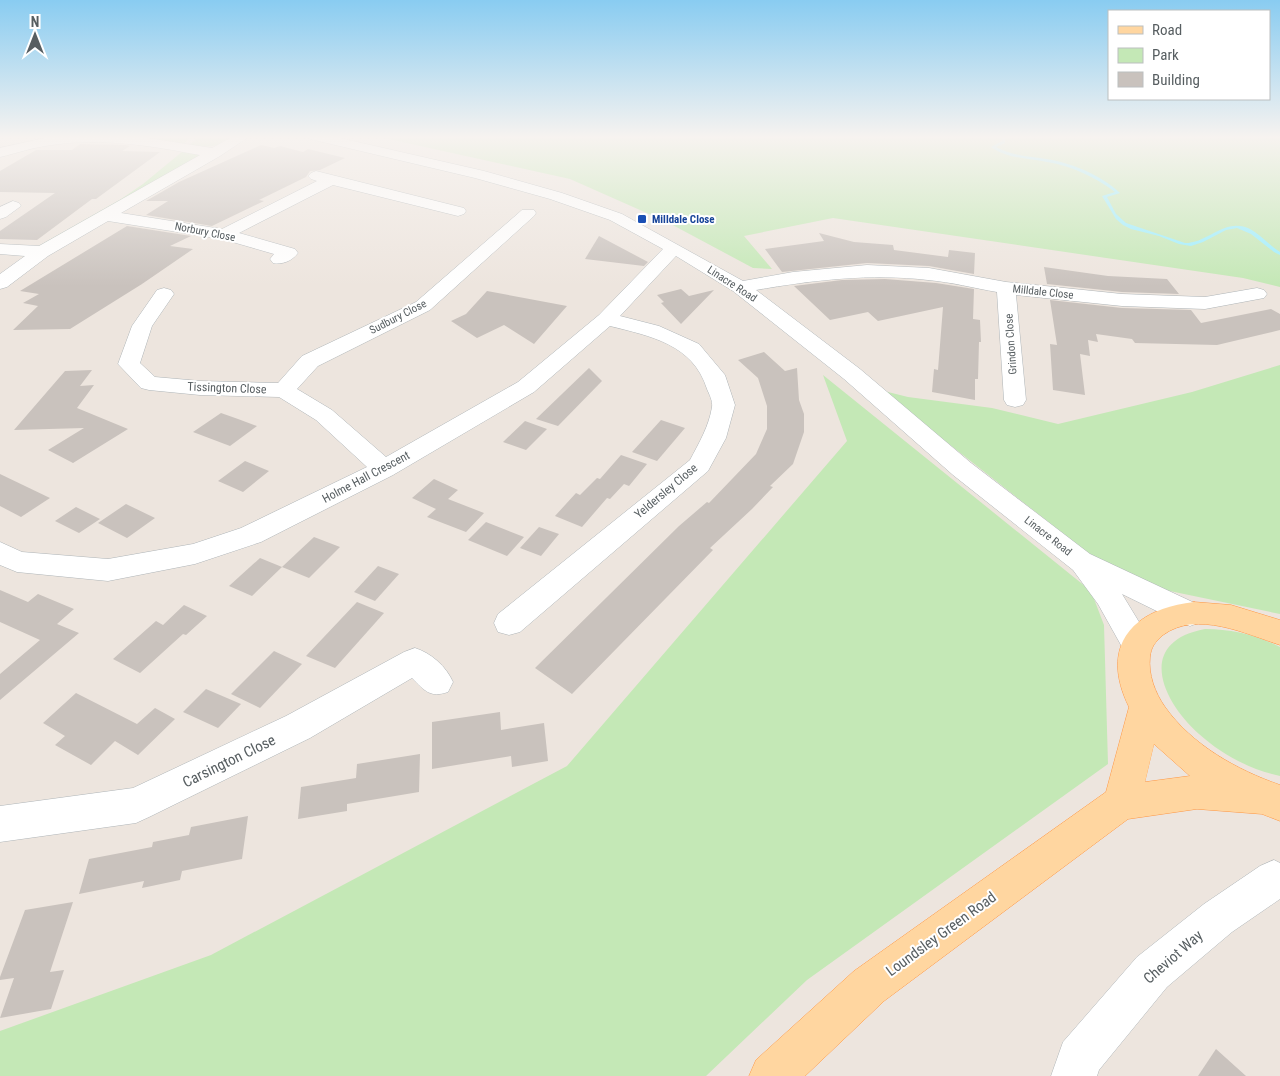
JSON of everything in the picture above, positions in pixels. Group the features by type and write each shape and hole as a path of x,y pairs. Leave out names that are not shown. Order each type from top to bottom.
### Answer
{"main road":[{"path":"1270,800 1232,784 1205,768 1161,728 1146,707 1138,690 1134,673 1134,658 1137,645 1152,627 1162,621 1190,614 1232,617 1279,633"},
{"path":"1120,803 1132,766 1146,707"},
{"name":"Loundsley Green Road","path":"772,1076 870,986 1120,803 1197,792 1270,800"}],"street":[{"path":"0,283 42,252 159,186"},
{"path":"224,234 308,186"},
{"path":"358,186 458,210"},
{"name":"Linacre Road","path":"522,186 616,217 740,286 852,374 962,469 1080,561 1190,614"},
{"name":"Sudbury Close","path":"284,390 310,361 423,306 528,213"},
{"name":"Norbury Close","path":"107,216 224,234 289,253 279,259"},
{"name":"Holme Hall Crescent","path":"0,552 18,562 108,570 195,554 251,535 384,469 526,387 606,319 674,248"},
{"path":"0,249 42,252"},
{"name":"Milldale Close","path":"740,286 793,278 867,271 929,274 1006,288 1122,300 1205,303 1257,294"},
{"name":"Grindon Close","path":"1006,288 1015,400"},
{"name":"Tissington Close","path":"164,294 148,312 136,337 129,364 149,383 200,388 284,390 324,416 384,469"},
{"name":"Yeldersley Close","path":"509,623 699,464 714,438 724,405 714,375 692,348 652,330 606,319"},
{"name":"Linacre Road","path":"1080,561 1108,596 1137,645"},
{"name":"Carsington Close","path":"0,824 136,805 298,727 415,661 437,682"},
{"name":"Cheviot Way","path":"1074,1076 1079,1058 1152,972 1218,918 1274,880"}],"green space":[{"path":"140,186 150,186 54,241 37,247"},
{"path":"586,186 1280,186 1280,287 1243,278 833,218 744,236 772,269 753,268 667,222"},
{"path":"1280,365 1280,614 1160,589 1093,557 880,390 908,397 992,408 1058,424 1192,392"},
{"path":"823,375 1091,591 1104,625 1108,764 807,980 706,1076 0,1076 0,1031 211,955 567,766 847,441"},
{"path":"1205,629 1225,630 1244,634 1280,647 1280,776 1258,770 1227,754 1199,734 1174,705 1166,689 1162,674 1163,659 1170,646 1183,636"}],"building":[{"path":"0,186 113,186 96,199 92,199 37,240 0,239 0,231 55,193 0,192"},
{"path":"172,186 287,186 259,200 264,201 212,226 146,215 168,201 146,201"},
{"path":"127,226 191,236 170,246 193,249 142,284 70,329 13,330 38,306 23,303 39,294 20,291"},
{"path":"819,233 854,242 893,245 894,250 948,257 949,250 975,253 974,274 929,266 867,263 782,272 765,249 824,241"},
{"path":"599,236 648,262 644,266 585,259"},
{"path":"1044,267 1108,276 1167,279 1179,294 1122,292 1047,284"},
{"path":"885,279 936,283 974,289 973,319 980,320 981,342 979,342 978,379 975,379 975,400 932,392 934,369 938,370 943,307 878,321 868,312 830,320 794,286 842,280"},
{"path":"681,289 689,296 714,290 681,324 661,303 664,302 657,295"},
{"path":"487,291 567,306 534,344 504,325 477,338 451,321 466,314"},
{"path":"1050,300 1122,308 1191,310 1201,323 1271,309 1280,314 1280,330 1217,345 1135,343 1132,339 1096,334 1098,342 1088,340 1090,356 1080,354 1085,395 1053,390 1050,344 1057,345"},
{"path":"764,352 785,371 797,368 799,400 804,414 804,432 793,464 770,486 773,487 752,509 710,548 713,550 572,694 535,668 679,526 707,502 709,503 756,454 767,429 767,406 758,378 738,360"},
{"path":"589,368 602,381 558,426 536,419"},
{"path":"92,370 80,386 94,385 77,408 128,429 73,463 48,450 84,428 14,430 65,371"},
{"path":"221,413 257,426 230,446 193,432"},
{"path":"661,420 685,428 657,461 632,452"},
{"path":"525,421 547,429 526,450 503,442"},
{"path":"621,455 647,464 629,486 624,484 610,499 607,498 582,527 555,516 576,493 580,495 597,478 600,479"},
{"path":"245,461 269,471 243,492 218,481"},
{"path":"0,474 50,498 21,517 0,506"},
{"path":"434,479 458,490 448,499 484,513 466,532 427,517 436,509 412,498"},
{"path":"126,504 155,518 127,538 98,523"},
{"path":"76,507 100,519 79,533 55,521"},
{"path":"486,522 524,537 507,556 468,540"},
{"path":"539,527 559,534 541,556 520,548"},
{"path":"314,537 340,547 309,578 282,567"},
{"path":"260,558 282,567 252,596 229,586"},
{"path":"378,566 399,574 375,601 354,592"},
{"path":"0,590 28,602 38,594 74,609 57,624 79,633 0,700 0,674 40,640 0,622"},
{"path":"357,602 384,613 335,668 306,656"},
{"path":"184,605 207,616 186,635 183,634 140,673 113,659 156,621 163,625"},
{"path":"274,651 302,664 260,708 231,694"},
{"path":"206,689 241,704 218,728 183,712"},
{"path":"76,693 137,724 155,708 175,719 138,755 115,741 91,765 55,745 65,736 43,723"},
{"path":"500,712 501,730 544,723 548,761 512,767 511,756 432,769 432,722"},
{"path":"420,754 419,792 347,804 347,811 298,819 301,787 356,778 357,764"},
{"path":"248,816 242,859 182,871 180,880 142,888 144,881 79,894 89,859 152,847 153,842 189,835 191,827"},
{"path":"73,902 50,972 64,970 51,1009 0,1018 14,978 0,980 0,977 25,910"},
{"path":"1216,1049 1246,1076 1198,1076"}],"waterway":[{"path":"1110,186 1118,193 1104,196 1117,218 1129,226 1185,244 1202,241 1231,227 1243,228 1253,233 1280,254"}],"place":[{"name":"Milldale Close","path":"642,219"}]}
